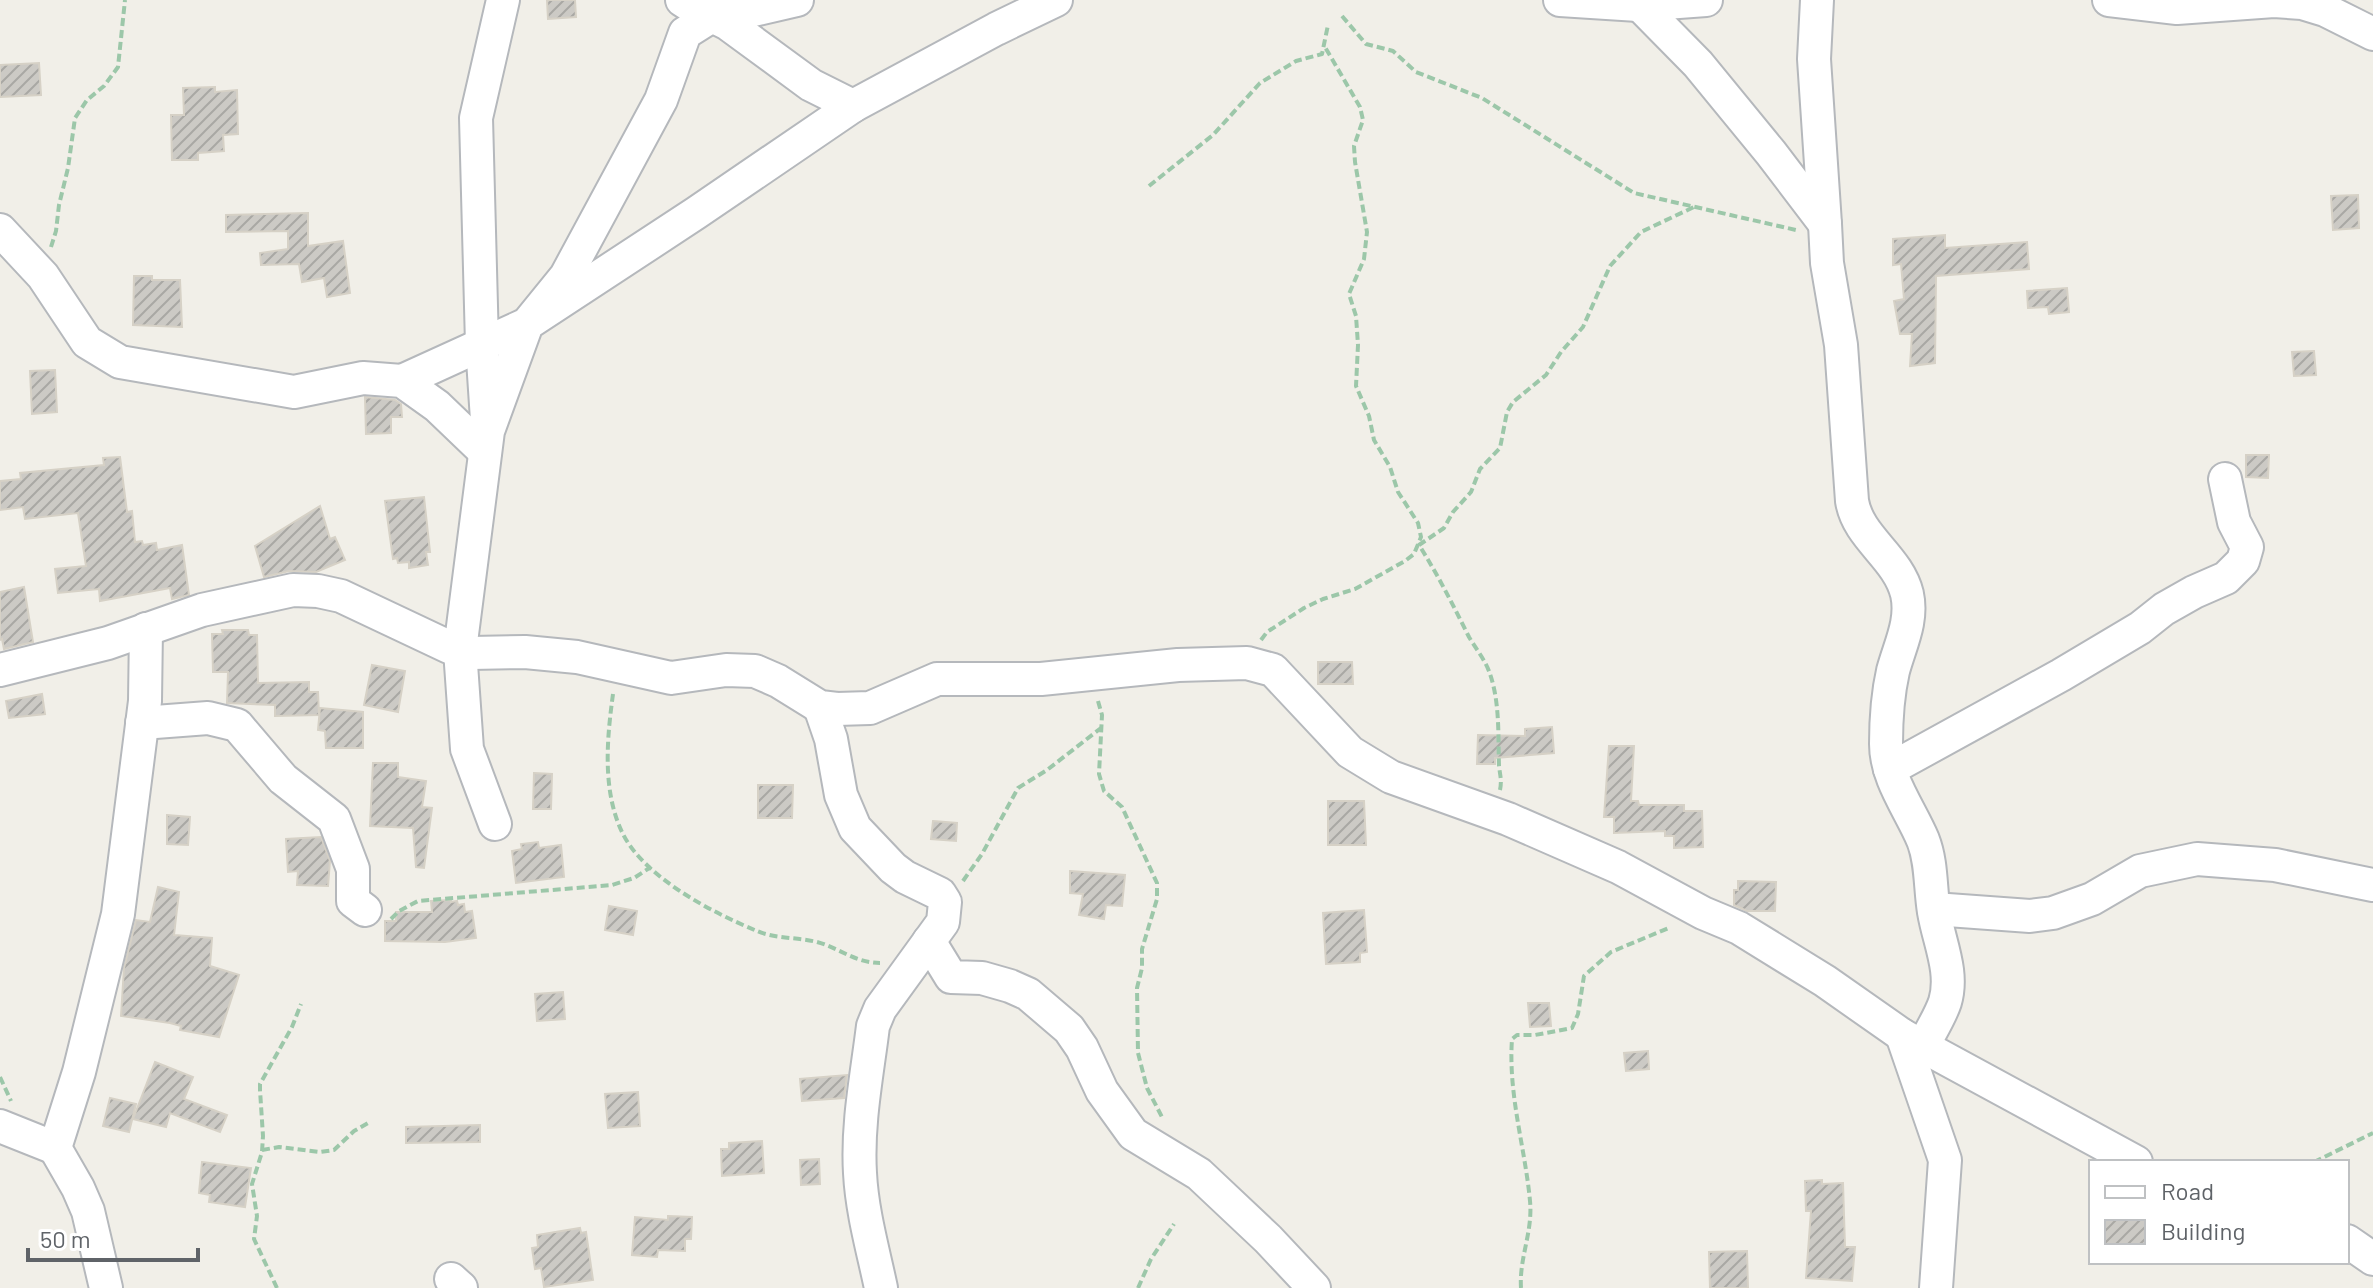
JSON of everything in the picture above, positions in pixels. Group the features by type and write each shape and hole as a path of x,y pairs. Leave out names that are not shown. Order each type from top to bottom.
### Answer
{"street":[{"path":"495,824 467,749 460,650 486,442 476,118 503,0"},
{"path":"682,0 707,16 732,15 797,0"},
{"path":"0,230 57,294 78,333 120,362 294,392 363,378 402,381 527,324 853,106 1056,0"},
{"path":"1560,0 1637,3 1706,0"},
{"path":"1817,0 1814,59 1827,263 1841,345 1855,516 1902,578 1907,595 1909,617 1892,674 1886,745 1890,769 1928,855 1934,909 1948,979 1945,1003 1912,1040"},
{"path":"2109,0 2177,8 2274,1 2302,3 2325,10 2373,34"},
{"path":"1637,3 1698,64 1771,153 1825,230"},
{"path":"486,442 527,324 566,276 661,100 685,33 712,16"},
{"path":"712,16 728,24 811,85 853,106"},
{"path":"402,381 486,442"},
{"path":"1890,769 2061,675 2140,628 2164,609 2226,578 2243,561 2247,547 2234,522 2225,479"},
{"path":"0,670 108,643 202,610 293,590 341,596 471,653 564,655 671,678 726,670 755,671 820,707 856,710 870,708 937,679 1041,679 1178,665 1247,663 1273,670 1350,752 1391,777 1499,816 1618,867 1703,913 1739,928 1912,1040 2132,1160"},
{"path":"55,1148 86,1046 118,914 142,723 146,629"},
{"path":"820,707 831,739 841,795 855,828 893,868 943,897 946,912 943,922 880,1009 873,1026 859,1139 863,1202 881,1288"},
{"path":"142,723 208,718 237,725 283,779 334,819 353,869 353,901 376,918"},
{"path":"1934,909 2022,915 2053,913 2092,899 2140,871 2197,859 2275,865 2373,885"},
{"path":"922,951 951,977 982,978 1028,994 1069,1029 1082,1048 1102,1091 1133,1134 1199,1174 1314,1288"},
{"path":"1912,1040 1945,1160 1938,1285"},
{"path":"0,1126 55,1148 88,1211 106,1288"},
{"path":"2349,1242 2373,1259"}],"path":[{"path":"43,276 56,231 75,118 87,100 104,86 118,67 125,0"},
{"path":"1342,16 1366,44 1393,51 1416,72 1431,80 1482,98 1634,193 1825,230"},
{"path":"1149,186 1213,135 1260,83 1296,61 1322,54 1328,25"},
{"path":"1325,47 1360,107 1363,120 1354,146 1367,232 1364,259 1349,294 1356,316 1356,386 1369,416 1374,440 1390,467 1398,492 1418,523 1419,545 1489,670 1494,689 1503,778 1499,816"},
{"path":"1247,663 1267,632 1285,619 1323,599 1371,581 1405,561 1419,545 1444,528 1453,512 1471,492 1480,469 1500,448 1507,412 1513,402 1546,375 1583,327 1610,266 1641,232 1694,207"},
{"path":"617,664 607,749 614,811 623,835 651,867 690,898 758,932 821,943 866,962 922,951"},
{"path":"1092,673 1102,715 1099,774 1104,791 1122,807 1157,883 1157,899 1142,949 1142,968 1137,988 1138,1053 1147,1088 1170,1138 1173,1156"},
{"path":"943,897 964,880 973,867 1018,788 1047,770 1101,728"},
{"path":"376,918 418,901 612,885 634,878 651,867"},
{"path":"1521,1288 1520,1272 1531,1232 1530,1201 1517,1126 1510,1059 1512,1039 1517,1035 1572,1028 1578,1014 1584,976 1595,964 1611,952 1703,913"},
{"path":"277,1288 254,1239 257,1216 252,1184 262,1150 260,1084 292,1027 301,1004"},
{"path":"262,1150 279,1147 320,1152 334,1150 354,1131 368,1123"},
{"path":"2318,1160 2373,1133"},
{"path":"1138,1288 1151,1259 1174,1224"}],"building":[{"path":"547,0 575,0 576,17 548,19"},
{"path":"39,63 41,95 0,97 0,65"},
{"path":"215,87 215,92 237,90 238,134 223,135 224,151 198,153 198,160 172,160 171,115 184,115 183,88"},
{"path":"2358,195 2359,228 2333,230 2331,196"},
{"path":"308,213 308,246 343,241 350,293 327,297 324,278 302,282 299,264 261,265 260,253 288,249 288,231 226,232 226,215"},
{"path":"1945,235 1945,248 2027,242 2029,269 1936,276 1935,363 1910,366 1912,334 1900,334 1894,301 1904,299 1901,264 1893,265 1893,239"},
{"path":"134,276 152,276 152,280 180,280 182,327 133,325"},
{"path":"2067,288 2069,312 2049,314 2048,307 2028,308 2027,291"},
{"path":"2314,351 2316,375 2294,376 2292,352"},
{"path":"55,370 57,412 32,414 30,371"},
{"path":"365,397 395,400 401,404 402,417 391,417 391,433 366,434"},
{"path":"2246,455 2269,455 2268,478 2246,477"},
{"path":"120,457 127,512 132,511 135,542 142,541 143,545 156,543 157,550 182,545 189,595 172,599 170,588 100,601 99,589 58,593 55,569 86,566 78,513 25,519 23,507 0,510 0,481 21,479 20,473 104,465 103,458"},
{"path":"424,497 430,552 426,552 428,565 409,568 409,562 398,563 397,558 393,559 385,501"},
{"path":"320,506 330,539 335,537 345,560 316,572 289,571 264,577 255,546"},
{"path":"24,587 33,642 4,649 0,640 0,592"},
{"path":"222,630 248,630 249,635 257,635 258,683 309,682 309,692 318,692 319,715 275,716 275,705 227,703 228,672 213,672 212,634 223,634"},
{"path":"1318,662 1352,662 1353,684 1318,684"},
{"path":"372,665 405,671 398,712 364,705"},
{"path":"42,694 45,714 9,718 6,701"},
{"path":"320,708 363,712 363,748 326,748 325,731 318,730"},
{"path":"1552,727 1554,753 1495,758 1495,764 1477,764 1478,735 1525,736 1525,729"},
{"path":"1609,746 1634,746 1631,801 1638,801 1639,805 1684,805 1684,811 1702,811 1703,847 1674,848 1674,836 1665,836 1665,831 1614,833 1614,817 1604,817"},
{"path":"373,763 398,763 398,777 426,781 422,807 432,808 424,868 416,867 413,828 370,826"},
{"path":"534,773 552,774 551,809 533,809"},
{"path":"758,785 793,785 792,818 758,818"},
{"path":"1328,801 1364,801 1366,845 1328,845"},
{"path":"167,815 190,817 188,845 167,844"},
{"path":"933,821 957,823 956,841 931,839"},
{"path":"321,837 330,861 328,886 297,885 298,871 288,872 286,839"},
{"path":"538,842 539,848 561,845 564,877 516,883 512,851 522,849 521,844"},
{"path":"1070,871 1125,875 1122,906 1106,905 1104,919 1079,915 1083,894 1070,893"},
{"path":"1738,881 1776,882 1775,911 1747,911 1734,905 1734,890 1738,890"},
{"path":"158,887 179,892 174,935 212,938 210,966 239,975 219,1037 180,1030 181,1026 170,1023 121,1016 124,968 136,920 150,922"},
{"path":"431,901 457,901 458,905 464,904 465,912 472,911 476,938 445,942 385,941 385,921 396,921 396,912 432,912"},
{"path":"609,906 637,911 633,935 605,930"},
{"path":"1364,910 1367,952 1360,953 1360,962 1326,964 1323,913"},
{"path":"563,992 565,1019 537,1021 535,994"},
{"path":"1528,1003 1549,1003 1551,1026 1530,1027"},
{"path":"1648,1051 1649,1069 1626,1071 1624,1053"},
{"path":"155,1062 193,1077 184,1099 227,1115 220,1132 170,1113 166,1127 133,1119"},
{"path":"847,1075 844,1098 802,1101 800,1079"},
{"path":"638,1092 640,1126 608,1128 605,1094"},
{"path":"110,1098 136,1104 129,1132 103,1126"},
{"path":"480,1125 480,1142 406,1143 406,1127"},
{"path":"762,1141 764,1173 722,1176 721,1149 729,1149 729,1143"},
{"path":"819,1159 820,1184 801,1185 800,1160"},
{"path":"202,1162 251,1168 245,1207 209,1202 210,1195 199,1193"},
{"path":"1822,1180 1822,1184 1843,1183 1845,1247 1855,1247 1852,1281 1806,1278 1811,1211 1806,1211 1805,1181"},
{"path":"668,1216 692,1217 691,1239 685,1239 685,1251 658,1250 657,1257 632,1255 635,1217 668,1220"},
{"path":"580,1228 581,1233 586,1232 593,1280 544,1287 541,1268 535,1269 532,1248 538,1247 537,1235"},
{"path":"1747,1251 1748,1288 1710,1288 1709,1252"}]}
